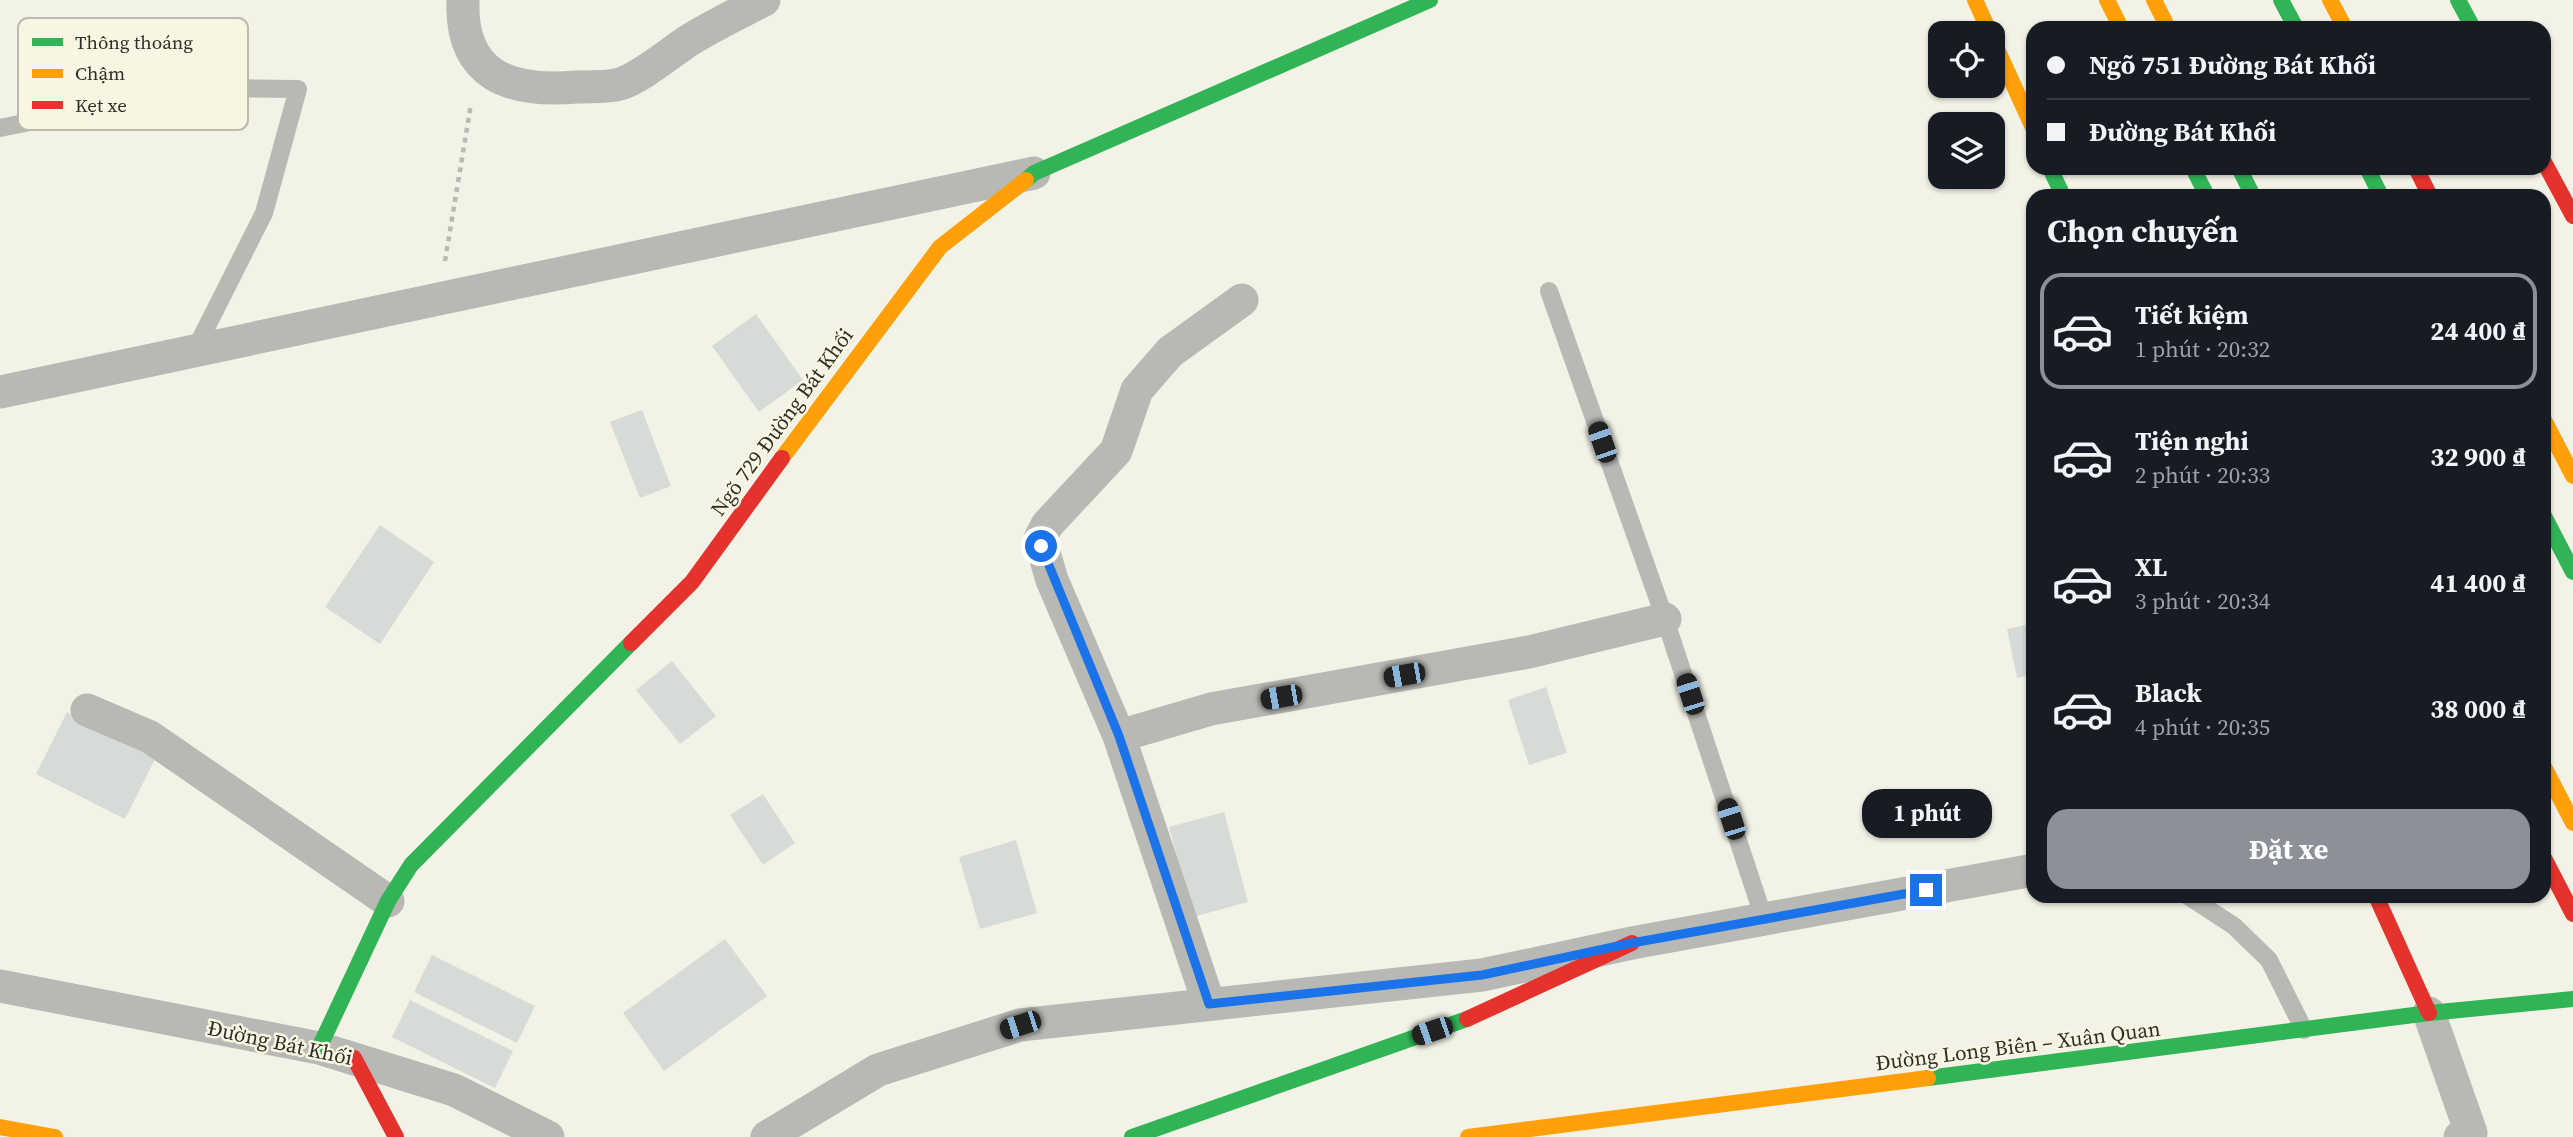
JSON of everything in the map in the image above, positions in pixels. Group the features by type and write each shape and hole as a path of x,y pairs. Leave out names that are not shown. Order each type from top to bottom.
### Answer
{"main road":[{"name":"Ngõ 729 Đường Bát Khối","path":"319,1048 388,901 411,864 692,582 850,364 940,247 1034,173 1430,0"},
{"path":"1975,0 1985,21"},
{"path":"2107,0 2118,21"},
{"path":"2154,0 2164,21"},
{"path":"2281,0 2292,21"},
{"path":"2330,0 2341,21"},
{"path":"2458,0 2469,21"},
{"path":"2005,66 2026,112"},
{"path":"2551,175 2573,216"},
{"path":"2551,434 2573,476"},
{"path":"2551,530 2573,572"},
{"path":"2551,781 2573,823"},
{"path":"2551,872 2573,914"},
{"path":"2379,903 2429,1013"},
{"path":"1132,1137 1480,1014 1632,943"},
{"name":"Đường Long Biên – Xuân Quan","path":"1468,1137 2429,1013 2573,999"},
{"path":"354,1058 396,1137"},
{"path":"0,1127 55,1137"}],"street":[{"path":"463,0 462,26 478,63 499,78 521,85 564,88 621,84 692,38 764,0"},
{"path":"0,392 1034,173"},
{"path":"1209,1004 1119,736 1052,580 1040,539 1047,525 1116,452 1137,390 1170,352 1242,300"},
{"path":"1119,736 1211,709 1529,652 1665,619"},
{"path":"87,710 150,737 388,901"},
{"path":"767,1137 878,1070 1020,1025 1482,975 1632,943 2026,871"},
{"name":"Đường Bát Khối","path":"0,986 319,1048 454,1090 548,1137"},
{"path":"2429,1013 2468,1136"}],"lane":[{"path":"195,350 264,213 298,89 248,88"},
{"path":"0,128 18,124"},
{"path":"1549,291 1665,619 1764,919"},
{"path":"2199,903 2234,926 2269,960 2304,1030"}],"path":[{"path":"438,300 478,63"}],"building":[{"path":"756,314 803,380 759,412 712,346"},
{"path":"642,410 671,486 640,498 610,422"},
{"path":"380,525 434,562 380,644 325,607"},
{"path":"2026,625 2026,676 2017,678 2007,629"},
{"path":"672,661 716,716 680,744 636,690"},
{"path":"1546,687 1567,753 1529,765 1508,700"},
{"path":"67,712 156,757 125,819 36,774"},
{"path":"763,794 795,843 763,865 730,815"},
{"path":"1224,812 1248,902 1193,917 1169,827"},
{"path":"1016,840 1037,913 980,929 959,857"},
{"path":"725,939 767,996 664,1071 623,1013"},
{"path":"432,955 535,1006 517,1043 414,992"},
{"path":"410,1000 513,1051 495,1088 392,1037"}],"traffic: fast":[{"path":"1026,180 1034,173 1430,0"},
{"path":"2281,0 2292,21"},
{"path":"2458,0 2469,21"},
{"path":"2053,175 2060,189"},
{"path":"2196,175 2204,189"},
{"path":"2242,175 2250,189"},
{"path":"2370,175 2378,189"},
{"path":"2551,530 2573,572"},
{"path":"319,1048 388,901 411,865 631,643"},
{"path":"1928,1078 2429,1013 2573,999"},
{"path":"1132,1137 1467,1019"}],"traffic: slow":[{"path":"1975,0 1985,21"},
{"path":"2107,0 2118,21"},
{"path":"2154,0 2164,21"},
{"path":"2330,0 2341,21"},
{"path":"2005,66 2026,112"},
{"path":"782,458 940,247 1026,180"},
{"path":"2551,434 2573,476"},
{"path":"2551,781 2573,823"},
{"path":"1468,1137 1928,1078"},
{"path":"0,1127 55,1137"}],"traffic: jam":[{"path":"2420,175 2426,189"},
{"path":"2551,175 2573,216"},
{"path":"631,643 692,582 782,458"},
{"path":"2551,872 2573,914"},
{"path":"2379,903 2429,1013"},
{"path":"1467,1019 1632,943"},
{"path":"354,1058 396,1137"}],"route":[{"path":"1041,546 1052,580 1119,736 1209,1004 1482,975 1632,943 1926,890"}]}
